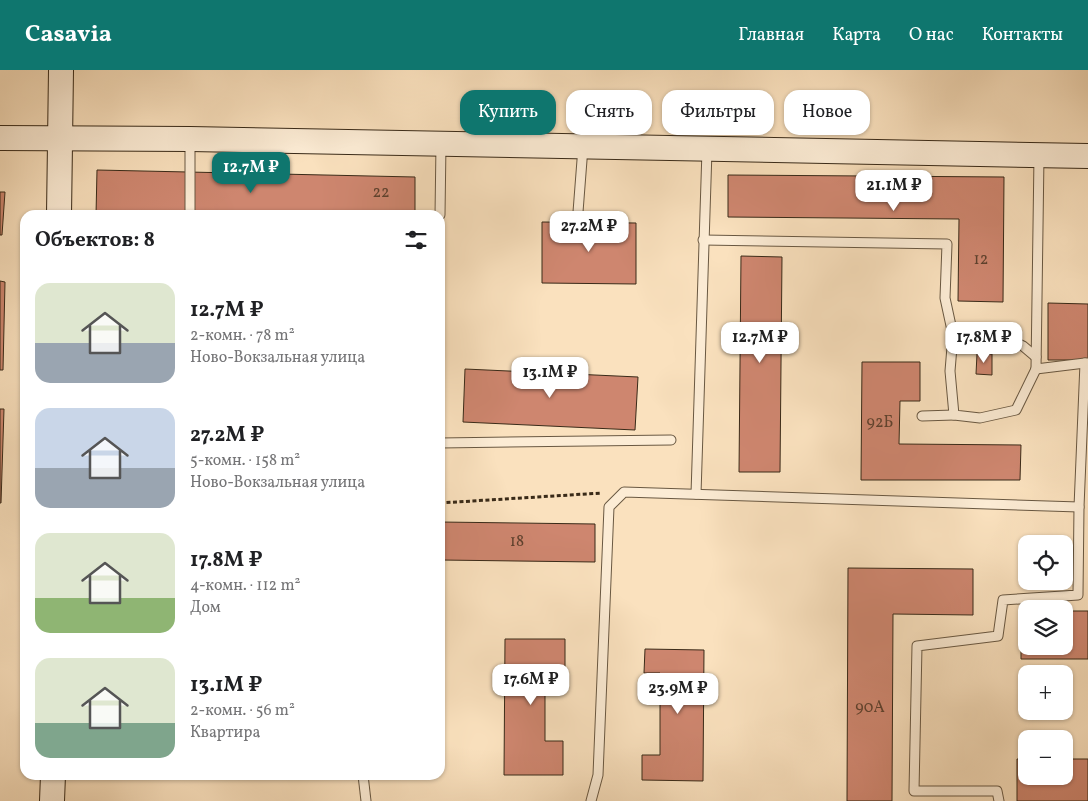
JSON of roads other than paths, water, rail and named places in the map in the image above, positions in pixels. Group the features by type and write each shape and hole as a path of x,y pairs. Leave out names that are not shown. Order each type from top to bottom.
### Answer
{"main road":[{"path":"59,210 61,70"},
{"path":"0,138 190,139 1088,156"},
{"path":"52,801 53,780"}],"lane":[{"path":"190,139 190,210"},
{"path":"440,210 441,144"},
{"path":"578,212 583,147"},
{"path":"696,494 707,150"},
{"path":"922,416 954,415 980,418 1016,410 1036,369 1039,155"},
{"path":"703,240 947,244 945,298 953,335 950,371 954,415"},
{"path":"953,335 996,333 1023,346 1036,357"},
{"path":"999,801 997,790 914,791 917,646 998,636 1002,600 1078,596 1079,507 1086,363 1036,369"},
{"path":"445,443 671,440"},
{"path":"591,801 598,775 609,507 624,492 1079,507"},
{"path":"364,780 366,801"}]}
